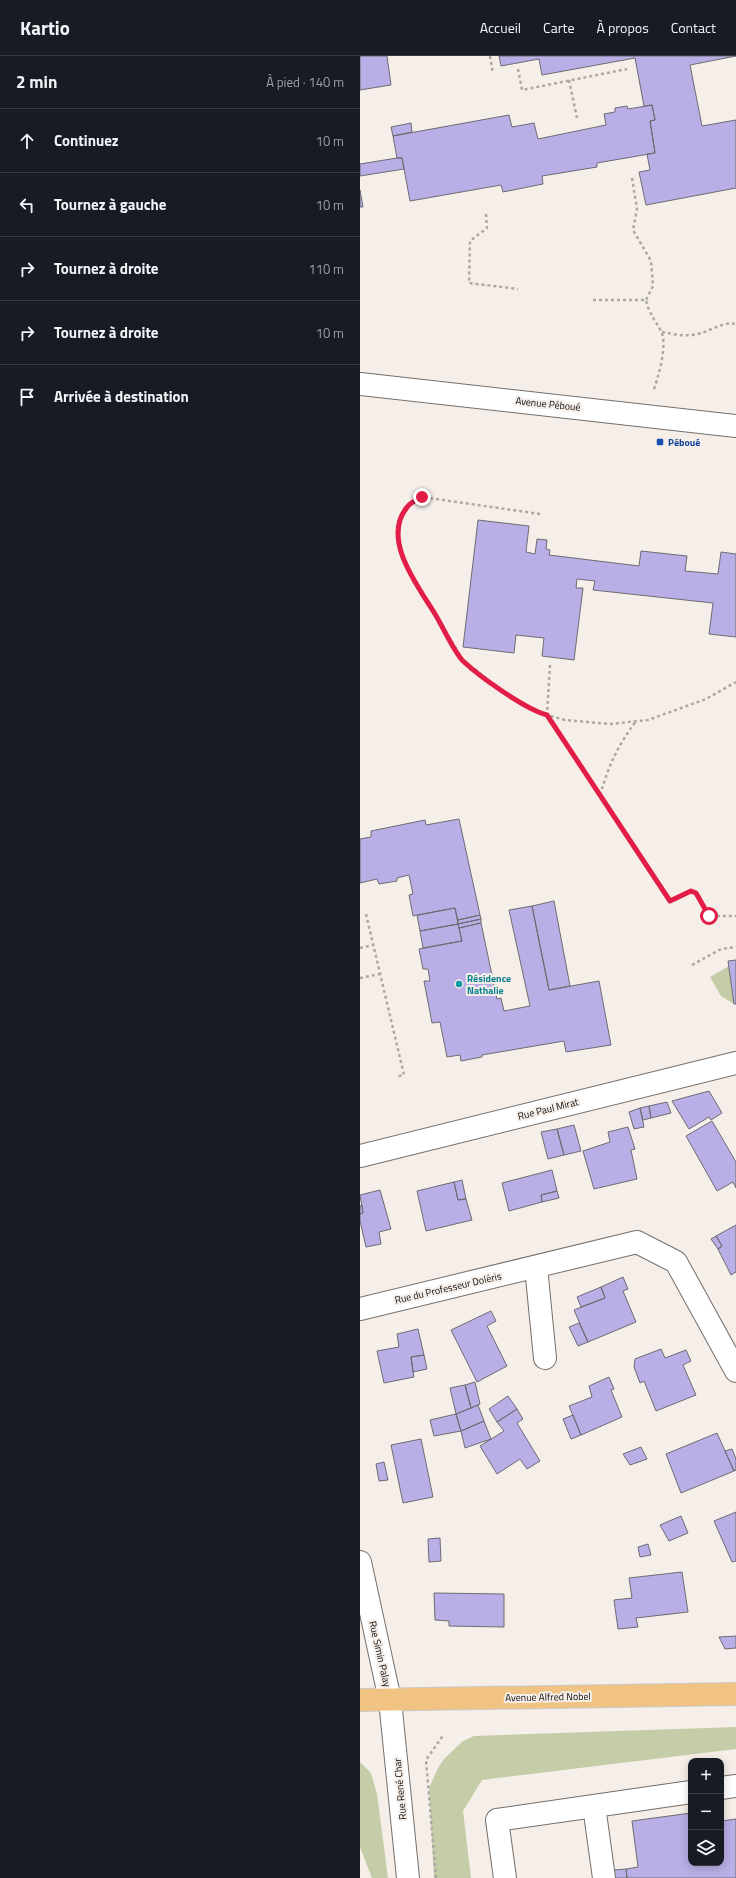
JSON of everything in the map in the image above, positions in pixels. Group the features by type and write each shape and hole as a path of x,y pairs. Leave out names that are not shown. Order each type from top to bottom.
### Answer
{"main road":[{"name":"Avenue Alfred Nobel","path":"360,1700 736,1694"}],"street":[{"name":"Avenue Péboué","path":"360,384 736,426"},
{"name":"Rue Paul Mirat","path":"360,1156 736,1063"},
{"name":"Rue du Professeur Doléris","path":"360,1309 637,1242 676,1262 736,1371"},
{"path":"536,1267 545,1358"},
{"name":"Rue Simin Palay","path":"360,1562 390,1700"},
{"name":"Rue René Char","path":"390,1700 408,1878"},
{"path":"724,1788 736,1786"},
{"path":"505,1878 497,1820 688,1792"},
{"path":"594,1806 604,1878"}],"path":[{"path":"490,56 493,74"},
{"path":"518,69 522,90 627,69"},
{"path":"569,80 577,118"},
{"path":"632,178 637,209 633,230 651,261 653,286 646,300 649,313 662,332 663,360 653,394"},
{"path":"486,214 486,228 470,240 469,283 518,289"},
{"path":"593,300 646,300"},
{"path":"662,332 686,336 698,334 712,327 731,323 736,324"},
{"path":"540,514 422,497 409,505 400,521 398,541 404,562 463,660 502,691 537,712 565,720 610,724 648,720 706,699 736,682"},
{"path":"550,665 547,715 670,901 691,891 696,893 709,916 736,916"},
{"path":"600,796 608,769 621,742 636,721"},
{"path":"366,914 404,1074 398,1076"},
{"path":"360,948 373,945"},
{"path":"692,965 721,949 736,947"},
{"path":"360,978 380,974"},
{"path":"436,1878 426,1760 444,1734"}],"green space":[{"path":"729,966 734,1004 721,996 710,977"},
{"path":"736,1727 736,1749 482,1780 463,1811 471,1878 434,1878 429,1788 444,1759 463,1741 474,1736"},
{"path":"360,1762 371,1773 377,1794 388,1878 372,1878 360,1847"}],"building":[{"path":"360,56 387,56 391,85 360,90"},
{"path":"499,56 736,56 690,65 702,126 736,120 736,188 646,205 639,172 650,170 647,154 655,153 650,121 655,120 652,105 644,106 635,58 542,75 539,59 501,66"},
{"path":"652,105 655,120 650,121 655,153 597,163 597,167 542,176 543,184 503,192 501,185 410,201 402,158 397,158 393,136 509,115 512,127 534,123 538,139 606,125 604,114 615,112 615,108 627,106 628,109"},
{"path":"411,123 412,132 393,136 391,127"},
{"path":"402,158 404,169 360,176 360,164"},
{"path":"360,190 363,207 360,207"},
{"path":"478,520 529,526 526,552 535,554 537,539 547,540 546,549 550,550 549,555 639,566 641,551 687,556 685,571 718,574 721,552 736,554 736,637 709,634 713,603 593,590 595,581 577,579 576,588 583,588 574,660 542,656 544,638 516,635 514,653 463,647"},
{"path":"459,819 480,915 458,920 455,908 413,916 409,895 413,894 409,875 397,878 397,881 379,884 377,879 360,883 360,839 371,837 371,831 425,820 426,825"},
{"path":"554,901 570,986 549,990 532,906"},
{"name":"Résidence Nathalie","path":"532,906 549,990 599,981 611,1045 566,1052 564,1041 482,1055 482,1057 461,1061 460,1055 447,1057 440,1022 432,1023 424,981 430,981 428,969 423,969 419,949 462,941 459,928 481,923 497,999 501,998 504,1011 530,1006 509,910"},
{"path":"455,908 458,924 420,931 417,915"},
{"path":"480,915 481,919 458,924 458,920"},
{"path":"481,919 481,923 459,928 458,924"},
{"path":"458,924 462,941 423,948 420,931"},
{"path":"736,960 736,1004 734,1004 728,961"},
{"path":"709,1091 722,1113 711,1120 709,1117 689,1129 672,1101"},
{"path":"667,1102 671,1113 651,1118 649,1106"},
{"path":"649,1106 651,1118 643,1120 640,1108"},
{"path":"640,1108 644,1127 634,1129 629,1112"},
{"path":"712,1121 736,1162 736,1188 733,1182 717,1191 686,1136"},
{"path":"574,1125 581,1151 564,1155 557,1129"},
{"path":"628,1127 635,1149 631,1150 637,1179 594,1189 583,1151 610,1142 608,1132"},
{"path":"557,1129 564,1155 548,1159 541,1132"},
{"path":"552,1170 557,1191 541,1195 542,1202 509,1211 502,1183"},
{"path":"462,1180 466,1199 458,1200 454,1182"},
{"path":"454,1182 458,1200 466,1199 472,1220 426,1231 417,1191"},
{"path":"380,1190 391,1229 379,1232 381,1244 366,1247 360,1221 360,1214 363,1213 360,1195"},
{"path":"557,1191 559,1198 542,1202 541,1195"},
{"path":"362,1205 363,1213 360,1214 360,1206"},
{"path":"736,1225 736,1272 731,1275 718,1249 722,1246 716,1236"},
{"path":"716,1236 722,1246 718,1249 711,1239"},
{"path":"623,1277 628,1289 623,1291 636,1322 588,1342 574,1310 605,1298 601,1287"},
{"path":"601,1287 605,1298 581,1307 577,1297"},
{"path":"491,1311 496,1321 487,1326 507,1366 477,1382 451,1330"},
{"path":"579,1323 588,1342 578,1346 569,1327"},
{"path":"418,1329 424,1355 411,1357 414,1377 384,1383 377,1351 399,1347 397,1334"},
{"path":"661,1349 665,1358 686,1350 691,1361 683,1365 696,1395 656,1411 644,1381 640,1383 634,1367 635,1359"},
{"path":"424,1355 427,1369 413,1372 411,1357"},
{"path":"609,1377 614,1389 611,1390 622,1417 581,1435 569,1406 592,1397 589,1386"},
{"path":"475,1382 480,1404 471,1408 465,1385"},
{"path":"465,1385 471,1408 456,1414 450,1388"},
{"path":"508,1396 517,1409 497,1422 489,1409"},
{"path":"478,1405 484,1421 461,1431 456,1414"},
{"path":"517,1409 523,1419 517,1423 540,1461 527,1469 520,1459 497,1474 480,1446 504,1431 497,1422"},
{"path":"456,1414 461,1431 434,1436 430,1420"},
{"path":"573,1415 581,1435 571,1439 563,1419"},
{"path":"484,1421 491,1439 465,1448 461,1431"},
{"path":"717,1433 734,1471 681,1493 666,1454"},
{"path":"421,1439 433,1497 403,1503 391,1445"},
{"path":"641,1447 647,1459 630,1465 623,1454"},
{"path":"732,1449 736,1459 736,1470 734,1471 725,1451"},
{"path":"384,1462 388,1480 379,1481 376,1464"},
{"path":"736,1512 736,1561 732,1562 714,1521"},
{"path":"681,1516 688,1533 669,1541 660,1525"},
{"path":"440,1538 441,1561 429,1562 428,1539"},
{"path":"648,1544 651,1555 640,1557 638,1547"},
{"path":"682,1572 688,1612 636,1618 638,1627 618,1629 614,1600 632,1598 629,1578"},
{"path":"434,1593 504,1594 504,1627 449,1626 449,1621 435,1620"},
{"path":"736,1636 736,1648 725,1649 719,1637"},
{"path":"688,1813 688,1866 724,1866 724,1821 736,1819 736,1878 627,1878 626,1869 638,1867 632,1821"},
{"path":"626,1869 627,1878 615,1878 614,1870"}],"place":[{"name":"Péboué","path":"660,442"},
{"name":"Résidence Nathalie","path":"459,984"}],"route":[{"path":"422,497 409,505 400,521 398,541 404,562 463,660 502,691 537,712 547,715 670,901 691,891 696,893 709,916"}]}
